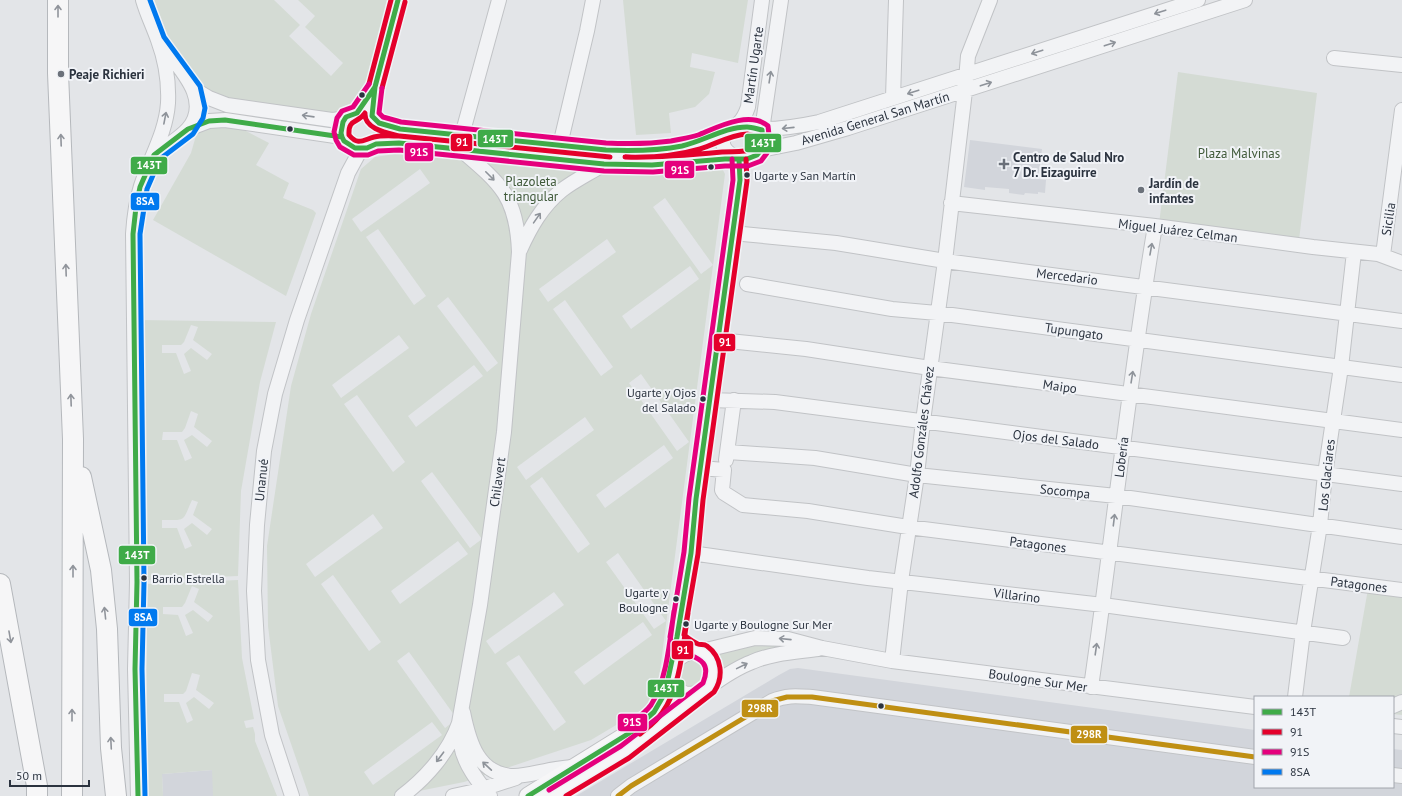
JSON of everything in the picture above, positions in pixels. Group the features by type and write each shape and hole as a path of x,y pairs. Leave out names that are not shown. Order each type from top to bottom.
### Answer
{"highway":[{"path":"58,0 58,73 73,439 72,796"},
{"path":"73,439 101,570 107,629 111,748 116,796"},
{"path":"0,584 37,786 37,796"}],"main road":[{"path":"528,796 631,732 654,712 660,705 665,693 670,671 684,654 692,651 700,651 710,660 714,673 713,680 707,689 689,696 684,695 672,686 670,671"},
{"name":"Boulogne Sur Mer","path":"553,796 625,752 707,689"}],"street":[{"path":"138,796 135,669 137,580 132,234 140,187 154,155 166,118 168,103 165,66 158,40 143,0"},
{"path":"375,120 375,87 398,0"},
{"path":"462,135 499,0"},
{"path":"560,145 588,31 593,0"},
{"name":"Martín Ugarte","path":"729,131 738,125 748,107 762,0"},
{"name":"Martín Ugarte","path":"761,150 763,144 762,130 781,0"},
{"path":"894,98 896,0"},
{"name":"Adolfo Gonzáles Chávez","path":"892,661 908,527 917,474 922,421 945,261 965,90 965,75 968,56 990,0"},
{"name":"Avenida General San Martín","path":"375,120 400,129 560,145 636,151 677,147 692,144 744,127 762,130 792,128 819,122 1198,0"},
{"name":"Avenida General San Martín","path":"376,144 398,143 604,164 652,165 725,159 747,159 757,155 761,150 796,143 848,128 1244,0"},
{"path":"158,40 194,89 198,108 197,115 188,129"},
{"path":"1334,58 1402,65"},
{"path":"350,144 341,127 375,87"},
{"path":"154,155 188,129 208,121 225,120 350,144 376,144 382,135 382,130 375,120 367,114 352,115 332,120 227,105 209,98 194,89"},
{"name":"Sicilia","path":"1383,255 1398,171 1402,110"},
{"path":"670,671 691,553 700,468 719,340 740,180 739,159 729,154 725,150 723,143 724,138 729,131"},
{"name":"Unanué","path":"292,796 272,735 258,660 254,613 254,591 259,502 264,451 276,387 297,320 348,173 350,144"},
{"name":"Chilavert","path":"461,150 493,178 503,190 513,210 518,231 519,252 504,432 480,604 462,710"},
{"name":"Chilavert","path":"519,252 529,230 548,203 573,182 604,164"},
{"name":"Miguel Juárez Celman","path":"952,203 1155,226 1383,255 1393,261 1402,263"},
{"name":"Lobería","path":"1090,687 1110,553 1129,395 1155,226"},
{"name":"Mercedario","path":"732,233 836,243 945,261 1145,286 1402,321"},
{"name":"Los Glaciares","path":"1295,696 1303,632 1320,525 1332,421 1341,367 1354,252"},
{"name":"Tupungato","path":"747,284 892,309 937,313 1402,375"},
{"name":"Maipo","path":"719,340 806,349 930,368 1402,430"},
{"name":"Ojos del Salado","path":"710,400 776,402 1402,484"},
{"path":"700,468 724,470 728,452 734,400"},
{"name":"Socompa","path":"728,452 815,458 917,474 1116,496 1402,537"},
{"name":"Patagones","path":"724,470 722,490 742,505 808,511 908,527 1402,590"},
{"name":"Villarino","path":"691,553 868,578 1103,605 1343,638"},
{"path":"677,636 682,643 700,651"},
{"name":"Boulogne Sur Mer","path":"700,651 755,638 788,638 822,648 892,661 1254,707"},
{"name":"Boulogne Sur Mer","path":"707,689 727,674 765,657 822,648"},
{"path":"618,796 631,786 772,701 784,696 812,697 1254,757"},
{"path":"462,710 471,744 475,753 485,765 493,771 514,776 578,766"},
{"path":"462,710 461,745 471,770 487,792"},
{"path":"402,796 415,786 428,772 448,746 455,735 462,710"},
{"path":"453,796 487,792 525,775"}],"shaded area":[{"name":"Centro de Salud Nro 7 Dr. Eizaguirre","path":"970,140 1042,149 1038,179 1046,180 1045,193 1025,193 1024,195 1009,193 1009,189 985,187 985,190 964,187"},
{"path":"798,668 1254,730 1254,788 1394,788 1394,749 1402,750 1402,796 576,796 790,669"},
{"path":"213,770 213,796 163,796 162,774"}],"green space":[{"path":"148,0 274,0 300,25 289,36 331,76 343,63 305,27 315,16 298,0 389,0 369,79 362,98 350,109 334,116 228,101 204,89 188,73 163,37"},
{"path":"623,0 748,0 738,63 692,53 690,67 715,72 709,94 695,107 669,113 671,133 636,135"},
{"name":"Plaza Malvinas","path":"1178,72 1317,93 1299,240 1159,224"},
{"path":"228,125 244,130 269,143 256,165 289,183 283,198 313,210 316,213 286,296 153,220 191,153 197,132 201,128"},
{"name":"Plazoleta triangular","path":"395,154 623,170 715,166 722,168 725,174 659,678 648,706 591,740 464,782 394,796 309,796 278,706 268,626 267,546 291,386 311,314 361,169 375,157","holes":["420,169 430,183 361,232 352,219","665,198 713,265 701,274 653,207","378,229 426,296 414,305 366,237","607,239 616,252 548,302 539,289","690,266 699,279 631,329 622,316","448,297 498,363 487,372 437,306","565,300 613,367 601,376 553,309","399,335 409,348 341,398 332,385","474,365 483,376 416,427 408,416","641,374 689,442 677,451 629,383","357,395 405,462 393,472 344,404","585,417 594,430 526,480 517,467","664,445 673,458 605,508 596,495","432,472 482,539 470,548 421,481","542,477 590,544 578,553 530,486","373,514 383,528 315,577 306,564","458,541 468,554 400,604 391,591","618,553 666,621 654,629 606,562","333,575 381,642 369,651 321,584","554,592 564,605 495,654 486,641","643,622 652,635 584,685 574,672","409,652 457,719 445,728 397,661","519,655 566,722 554,731 506,663","432,722 442,735 373,785 364,772"]},
{"path":"139,320 276,322 260,382 241,491 238,576 148,580","holes":["191,325 198,327 193,340 212,354 207,360 191,348 184,354 191,371 184,374 176,353 162,353 162,345 181,345 184,342","191,411 198,414 194,427 212,441 207,447 192,435 184,440 192,458 185,461 177,440 162,440 163,432 182,432","192,500 198,502 193,515 212,529 207,535 192,523 184,529 192,546 185,549 177,528 162,528 162,520 176,520 185,516"]},
{"path":"238,580 242,658 254,719 244,721 246,728 253,727 255,741 277,796 213,796 212,770 162,774 163,796 146,796 147,584","holes":["192,586 199,589 194,602 213,616 208,622 193,610 185,615 193,633 186,636 178,615 163,614 163,607 182,607","192,673 200,675 196,690 214,703 209,709 194,697 186,703 193,720 187,723 179,702 164,702 164,694 183,694 186,691"]},
{"path":"1368,589 1402,593 1402,715 1394,714 1394,696 1349,696"},
{"path":"759,641 811,646 723,673 713,653"},
{"path":"695,658 701,662 705,668 705,677 694,685 683,685 677,678 676,670 682,663"}],"transit line":[{"name":"8SA","path":"145,796 142,669 144,582 140,234 147,189 160,159 193,134 203,118 205,108 200,86 164,37 150,0"},
{"name":"91","path":"369,84 391,0"},
{"name":"143T","path":"398,0 396,8 375,87 398,0"},
{"name":"91","path":"382,88 405,2"},
{"name":"91S","path":"369,84 353,107 342,111 337,118 334,132 340,147 354,155 368,155 378,151 399,150 604,171 653,172 725,166 748,166 761,161 767,153 770,144 768,126 752,120 733,122 698,135 671,141 630,144 606,143 401,122 383,117 379,113 382,88"},
{"name":"143T","path":"375,87 372,116 379,123 400,129 606,150 654,150 682,146 731,129 747,127 762,130 763,144 757,155 747,159 725,159 652,165 604,164 399,143 376,144 367,148 355,148 344,141 342,137 341,133 343,122 346,117 357,113 375,87"},
{"name":"91","path":"365,113 352,123 349,130 349,135 358,141 364,141 377,136 397,136 400,136 610,157 399,136 394,135 388,133 383,132 372,127 368,123 365,113"},
{"name":"143T","path":"138,796 135,669 137,582 133,234 140,187 154,155 188,129 209,121 225,120 342,137"},
{"name":"91","path":"747,134 755,136 756,143 753,149 745,151 662,157 650,157 637,157 625,157 672,155 700,149 735,136 747,134"},
{"name":"91S","path":"549,790 621,746 703,683 706,672 704,665 700,660 679,650 673,644 670,637 684,552 689,498 733,180 732,159"},
{"name":"143T","path":"528,796 631,732 654,712 665,693 677,637 691,553 696,499 740,180 739,159"},
{"name":"91","path":"566,796 629,758 714,692 719,680 720,668 716,656 707,646 696,643 684,635 698,554 703,500 747,181 746,159"},
{"name":"91S","path":"630,724 651,705 661,684 667,659 674,611"},
{"name":"91","path":"640,734 660,716 673,691 683,651 688,613"},
{"name":"298R","path":"618,796 631,786 772,701 787,697 812,697 1254,757"}],"place":[{"name":"Peaje Richieri","path":"61,74"},
{"name":"Centro de Salud Nro 7 Dr. Eizaguirre","path":"1004,164"},
{"name":"Ugarte y San Martín","path":"747,175"},
{"name":"Jardín de infantes","path":"1141,190"},
{"name":"Ugarte y Ojos del Salado","path":"703,399"},
{"name":"Barrio Estrella","path":"144,578"},
{"name":"Ugarte y Boulogne","path":"676,599"},
{"name":"Ugarte y Boulogne Sur Mer","path":"686,624"}]}
